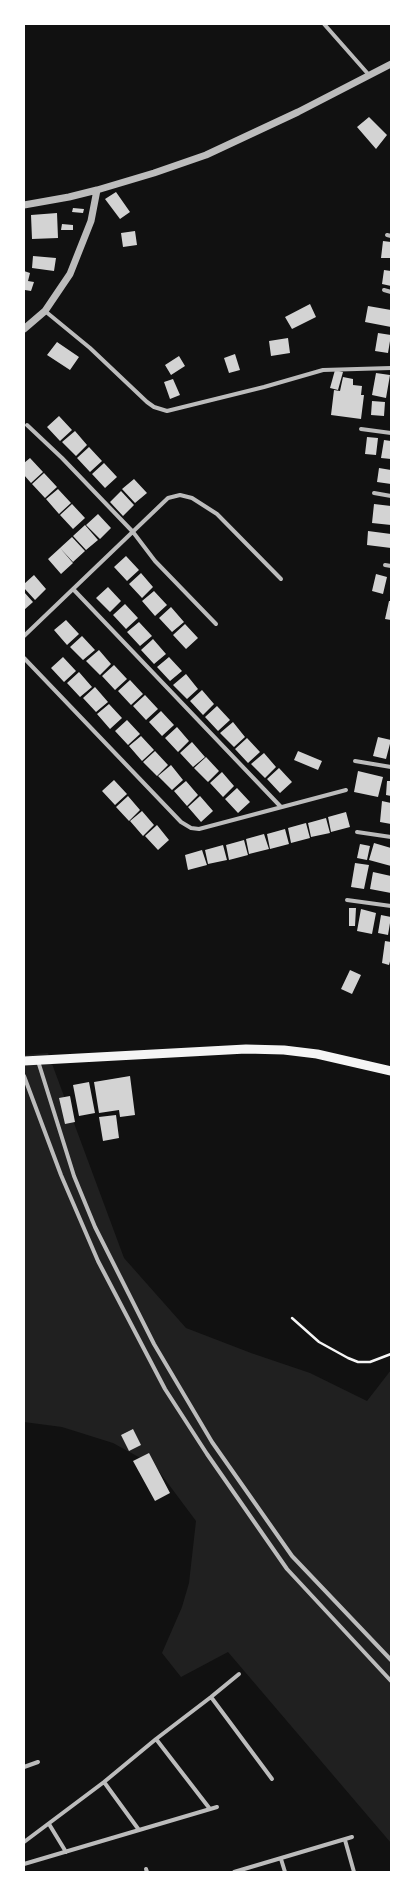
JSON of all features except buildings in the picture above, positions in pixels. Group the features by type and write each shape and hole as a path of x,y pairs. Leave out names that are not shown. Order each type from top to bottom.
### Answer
{"main road":[{"path":"24,1061 254,1049 284,1050 317,1054 391,1070"}],"street":[{"path":"324,24 369,75"},
{"path":"24,205 69,197 97,190 154,173 206,155 298,112 391,64"},
{"path":"24,329 45,311 70,274 91,221 97,190"},
{"path":"384,290 391,292"},
{"path":"45,311 90,348 147,402 154,407 167,411 264,387 323,370 391,368"},
{"path":"27,425 62,458 133,532 155,561 216,624"},
{"path":"361,429 391,433"},
{"path":"374,493 391,496"},
{"path":"24,636 168,498 180,495 192,498 218,514 281,579"},
{"path":"385,565 391,566"},
{"path":"73,589 281,807"},
{"path":"24,658 181,822 191,828 200,829 346,790"},
{"path":"355,761 391,767"},
{"path":"357,832 391,837"},
{"path":"347,900 391,906"},
{"path":"38,1060 59,1132 80,1191 95,1227 162,1357 212,1442 292,1556 391,1660"},
{"path":"24,1076 61,1175 98,1260 165,1389 207,1454 287,1570 391,1681"},
{"path":"24,1842 104,1782 239,1674"},
{"path":"212,1697 272,1779"},
{"path":"156,1739 210,1809"},
{"path":"24,1767 38,1762"},
{"path":"104,1782 139,1830"},
{"path":"24,1864 217,1807"},
{"path":"49,1824 66,1852"},
{"path":"234,1872 352,1837"},
{"path":"345,1840 354,1872"},
{"path":"281,1859 285,1872"}],"path":[{"path":"292,1318 319,1342 358,1362 370,1362 391,1354"}],"shaded area":[{"path":"48,1053 124,1258 186,1328 251,1353 310,1373 367,1401 391,1370 391,1843 228,1652 181,1677 162,1653 182,1607 189,1583 196,1521 155,1466 113,1443 62,1427 24,1422 24,1055"}]}
